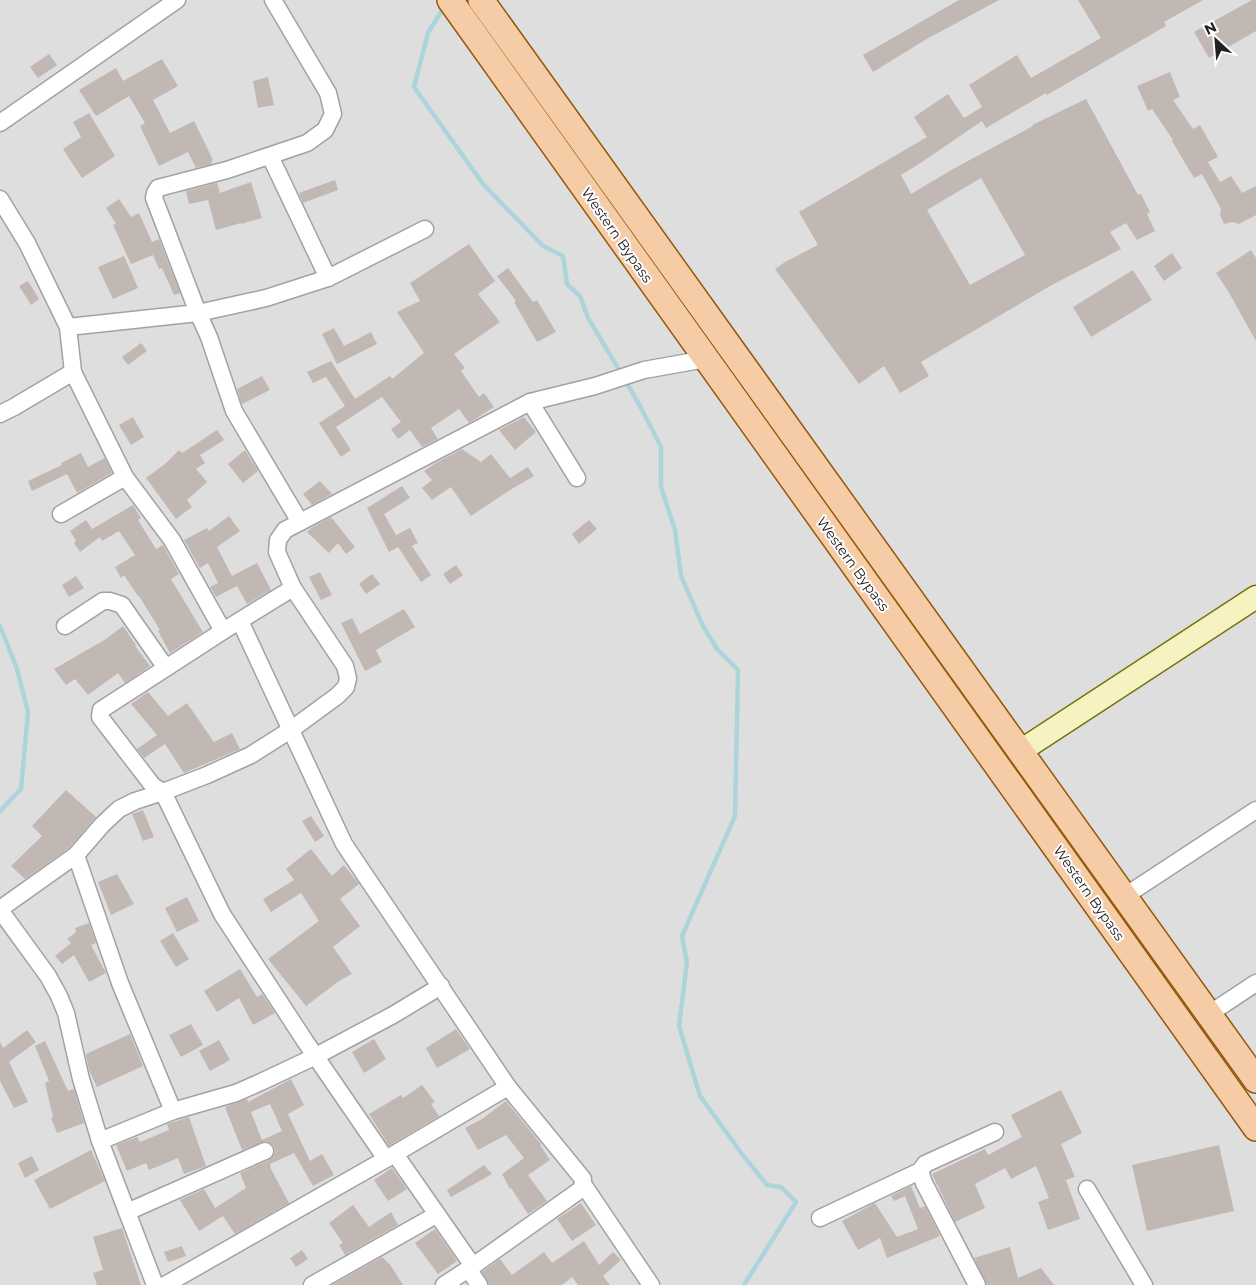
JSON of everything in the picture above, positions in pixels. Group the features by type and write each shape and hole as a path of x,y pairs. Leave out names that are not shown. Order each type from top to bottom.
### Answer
{"main road":[{"name":"Western Bypass","path":"482,0 1019,752 1125,896 1256,1080"},
{"name":"Western Bypass","path":"454,6 1256,1128"}],"street":[{"path":"0,122 177,0"},
{"path":"273,0 328,93 333,114 325,130 307,143 270,156 227,170 158,188 154,198 209,337 234,411 300,522"},
{"path":"270,156 328,278"},
{"path":"2,205 30,250 68,327 74,372 126,476 172,540 223,631"},
{"path":"68,327 198,313 266,298 328,278 425,229"},
{"path":"155,1285 100,1141 81,1079 66,1013 59,996 48,976 0,909 76,855 119,809 134,801 207,775 251,755 292,729 337,696 346,687 348,678 346,666 293,588 276,552 278,540 285,530 530,402 595,386 644,370 706,359"},
{"path":"0,414 74,372"},
{"path":"530,402 577,478"},
{"path":"61,514 126,476"},
{"path":"293,588 100,710 100,717 154,786 163,792 222,914 316,1056 390,1156 436,1214 471,1268 479,1285"},
{"path":"1019,752 1256,597"},
{"path":"65,626 103,601 110,601 122,606 166,668"},
{"path":"240,621 344,844 508,1087 583,1179 580,1190 471,1268 444,1285"},
{"path":"1125,896 1256,810"},
{"path":"76,855 120,983 173,1111"},
{"path":"1209,1014 1256,983"},
{"path":"100,1141 173,1111 236,1093 316,1056 393,1015 441,986"},
{"path":"165,1285 508,1087"},
{"path":"820,1218 920,1171 926,1164 994,1132"},
{"path":"127,1212 265,1151"},
{"path":"920,1171 924,1184 977,1285"},
{"path":"582,1184 651,1285"},
{"path":"1087,1189 1144,1285"},
{"path":"312,1285 436,1214"}],"shaded area":[{"path":"0,0 1256,0 1256,1285 0,1285"}],"building":[{"path":"959,0 999,0 925,40 873,72 863,55"},
{"path":"1078,0 1203,0 1164,22 1166,26 1047,95 1046,93 986,128 982,121 901,175 911,194 1032,125 1086,99 1138,195 1141,194 1150,212 1147,214 1155,231 1137,240 1126,223 1110,232 1121,249 1050,286 921,362 929,376 900,393 884,366 859,384 775,269 818,245 799,212 927,137 914,117 948,94 964,118 982,107 969,85 1017,55 1031,78 1101,38","holes":["981,178 1025,255 970,285 927,210"]},
{"path":"1252,0 1256,0 1256,31 1209,58 1194,32"},
{"path":"49,54 57,65 38,78 30,67"},
{"path":"162,59 178,86 153,100 170,133 194,121 213,160 211,161 212,164 196,168 188,152 159,166 140,126 145,123 129,96 96,116 79,90 116,68 123,81"},
{"path":"1170,72 1180,97 1173,100 1193,129 1200,125 1218,157 1208,162 1220,182 1231,176 1242,193 1256,186 1256,215 1239,224 1232,222 1224,224 1220,215 1221,209 1202,174 1194,178 1173,140 1152,109 1148,111 1137,86"},
{"path":"268,77 274,105 258,108 253,81"},
{"path":"89,113 115,156 82,178 63,149 81,137 73,122"},
{"path":"335,180 338,190 303,203 299,193"},
{"path":"251,182 262,218 216,230 208,200 189,204 186,191 217,183 220,193"},
{"path":"119,199 131,217 139,213 152,242 159,239 180,293 174,295 162,268 159,269 153,255 131,264 113,225 116,224 106,208"},
{"path":"469,244 495,281 478,294 500,322 454,354 465,368 461,371 479,397 484,393 494,407 469,423 459,409 431,428 438,439 422,447 410,430 398,439 391,429 401,422 382,397 336,427 351,450 341,457 319,423 345,406 326,377 313,383 307,372 331,361 355,399 390,376 392,379 424,353 397,312 420,301 410,283"},
{"path":"1251,250 1256,258 1256,341 1216,273"},
{"path":"1172,253 1182,268 1164,281 1154,266"},
{"path":"124,256 138,288 113,299 98,267"},
{"path":"508,268 533,302 537,300 556,332 537,342 514,302 516,301 497,276"},
{"path":"1133,270 1152,300 1091,337 1073,307"},
{"path":"28,281 39,299 31,305 19,286"},
{"path":"334,328 344,346 371,332 377,344 337,364 322,334"},
{"path":"141,343 147,351 128,365 122,357"},
{"path":"262,376 270,390 242,404 237,389"},
{"path":"133,417 144,437 131,445 119,425"},
{"path":"524,417 536,432 515,450 499,430"},
{"path":"217,430 224,440 200,455 205,463 196,469 207,482 187,500 192,507 176,519 146,478 165,464 179,450 182,453"},
{"path":"462,449 481,462 491,454 510,478 528,467 534,476 471,516 451,487 432,500 422,488 432,480 424,471"},
{"path":"245,450 258,471 243,483 228,464"},
{"path":"81,453 88,467 105,458 112,473 77,493 67,474 32,491 28,481 62,465 61,463"},
{"path":"320,481 332,494 312,505 303,494"},
{"path":"402,486 410,498 384,514 396,535 410,528 418,543 412,546 431,575 421,582 398,547 389,552 367,508"},
{"path":"133,505 141,518 138,520 156,549 163,545 179,574 171,579 203,632 170,653 158,631 160,630 139,596 124,575 121,578 115,567 135,555 119,531 102,541 100,537 80,552 74,543 76,541 70,531 86,520 92,529"},
{"path":"229,516 240,531 217,547 232,576 257,563 271,590 247,604 237,586 216,597 210,587 218,583 208,563 200,568 184,540 207,528 209,531"},
{"path":"331,517 355,547 346,554 338,543 329,553 307,532"},
{"path":"589,520 597,529 579,544 572,534"},
{"path":"456,565 463,575 450,584 443,574"},
{"path":"320,572 332,595 321,600 309,577"},
{"path":"372,574 380,584 366,594 359,584"},
{"path":"76,576 84,588 69,597 62,585"},
{"path":"404,609 415,627 376,650 382,662 365,671 341,623 352,618 360,634"},
{"path":"123,626 150,666 125,683 118,673 88,695 75,679 66,685 54,669 106,639"},
{"path":"148,692 168,716 187,703 214,742 232,733 240,749 184,773 165,744 144,758 137,749 157,735 131,704"},
{"path":"66,790 96,817 69,848 25,879 11,866 42,836 32,826"},
{"path":"143,810 154,837 143,841 132,814"},
{"path":"311,816 324,836 315,842 302,821"},
{"path":"311,849 332,876 344,865 359,884 340,899 360,926 333,947 352,974 339,981 306,1006 268,959 319,921 301,893 271,912 263,899 294,880 286,869"},
{"path":"117,874 134,904 111,915 98,882"},
{"path":"187,897 199,921 177,932 165,908"},
{"path":"89,923 96,943 91,945 106,973 89,982 74,955 62,964 55,956 71,943 67,939 76,932 75,928"},
{"path":"173,933 189,959 176,967 160,941"},
{"path":"240,969 257,997 262,994 275,1013 253,1025 239,998 217,1012 204,991"},
{"path":"191,1024 203,1045 181,1057 169,1035"},
{"path":"456,1029 470,1049 437,1068 426,1048"},
{"path":"27,1030 36,1042 9,1062 28,1102 14,1108 0,1081 0,1042 3,1048"},
{"path":"130,1034 143,1066 97,1087 89,1070 86,1054"},
{"path":"374,1039 386,1059 364,1073 352,1052"},
{"path":"219,1040 230,1060 210,1071 199,1051"},
{"path":"45,1041 68,1091 74,1089 84,1123 57,1133 51,1118 53,1117 45,1083 49,1081 35,1046"},
{"path":"291,1079 304,1105 288,1114 310,1161 322,1154 334,1175 313,1186 294,1153 270,1164 289,1203 235,1234 223,1216 199,1231 180,1200 204,1189 215,1208 246,1188 240,1173 269,1160 275,1153 274,1147 266,1141 242,1150 225,1107 247,1099 248,1102","holes":["270,1104 282,1131 262,1140 251,1112"]},
{"path":"422,1085 435,1102 431,1104 439,1116 389,1146 369,1114 401,1095 403,1098"},
{"path":"1061,1090 1082,1133 1061,1144 1075,1177 1066,1180 1080,1219 1048,1230 1038,1202 1049,1198 1036,1166 1011,1179 1005,1168 975,1184 985,1208 955,1222 932,1174 985,1149 988,1155 1022,1137 1011,1115"},
{"path":"506,1101 541,1144 550,1160 528,1175 547,1201 528,1214 502,1174 524,1158 506,1135 478,1150 465,1128 482,1119"},
{"path":"189,1117 206,1166 184,1174 178,1158 149,1170 146,1163 127,1171 116,1145 137,1137 140,1142 169,1130 167,1124"},
{"path":"1219,1145 1234,1211 1147,1231 1132,1165"},
{"path":"91,1150 105,1181 50,1209 34,1180"},
{"path":"32,1156 39,1170 25,1178 18,1163"},
{"path":"484,1165 492,1174 451,1197 447,1190"},
{"path":"392,1168 407,1189 388,1201 374,1180"},
{"path":"911,1186 920,1208 925,1206 940,1236 887,1258 880,1238 858,1250 842,1221 875,1203 897,1237 918,1229 905,1196 894,1201 891,1196"},
{"path":"581,1203 596,1225 572,1241 557,1219"},
{"path":"353,1205 369,1227 391,1212 398,1225 345,1255 339,1245 343,1243 329,1223"},
{"path":"122,1228 141,1285 97,1285 93,1273 103,1270 93,1237"},
{"path":"435,1229 457,1261 438,1274 415,1243"},
{"path":"584,1241 599,1265 613,1252 621,1260 603,1276 610,1285 578,1285 572,1277 562,1285 489,1285 482,1272 500,1259 512,1275 544,1252 552,1263"},
{"path":"182,1246 186,1256 168,1262 164,1252"},
{"path":"1010,1247 1018,1278 1041,1268 1054,1285 987,1285 974,1258"},
{"path":"302,1250 308,1259 296,1267 290,1258"},
{"path":"382,1257 391,1266 403,1285 332,1285"}],"waterway":[{"path":"445,5 428,33 414,87 483,184 543,246 563,256 567,284 580,296 588,318 621,373"},
{"path":"625,380 661,447 661,487 675,530 681,576 703,626 717,649 738,670 735,816 682,936 687,962 679,1026 700,1096 767,1185 781,1187 796,1202 744,1285"},
{"path":"0,626 17,669 28,712 21,789 0,811"}]}
